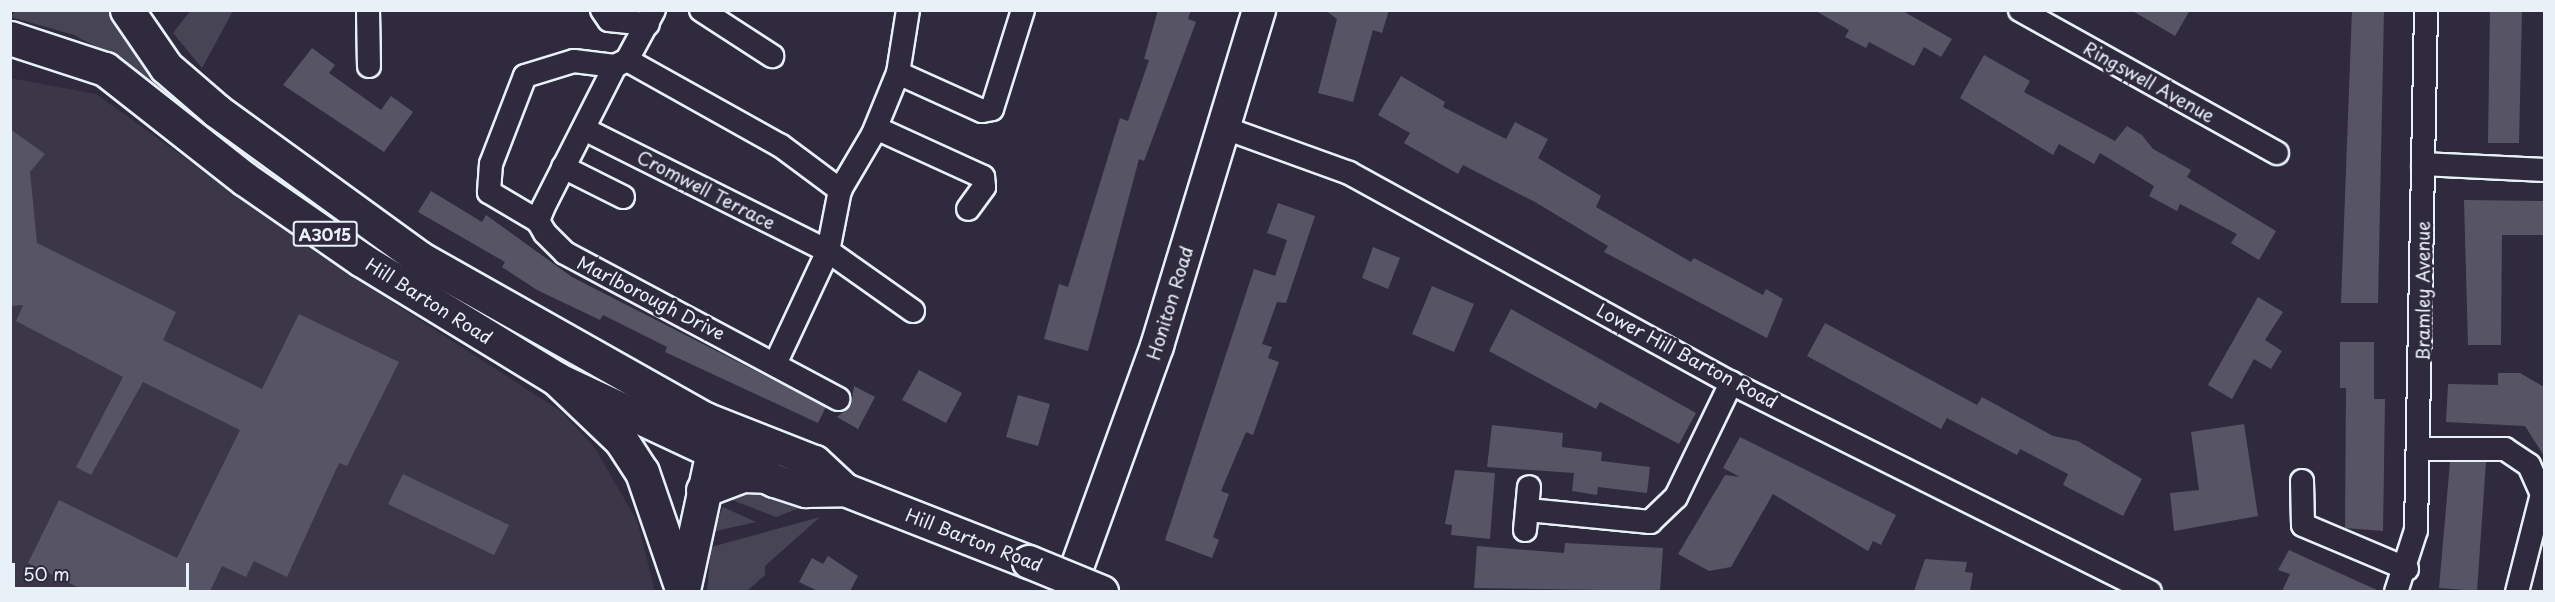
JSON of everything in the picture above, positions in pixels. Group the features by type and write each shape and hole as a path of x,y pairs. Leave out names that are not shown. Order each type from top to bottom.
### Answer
{"main road":[{"name":"Hill Barton Road","path":"127,10 166,67 217,111 419,258 705,419 815,462 845,490 1102,591"},
{"name":"Honiton Road","path":"1068,591 1157,346 1259,10"},
{"name":"Hill Barton Road","path":"10,38 105,69 245,179 362,260 557,379 766,476 806,491 845,490"},
{"name":"A3015","path":"557,379 621,440 642,472 683,591"},
{"name":"A3015","path":"683,591 713,451 705,419"},
{"path":"703,490 743,475 766,476"}],"street":[{"path":"368,10 369,66"},
{"path":"701,10 772,56"},
{"path":"776,362 828,251 840,190 876,128 898,73 908,10"},
{"path":"898,73 982,111 992,109 1023,10"},
{"name":"Ringswell Avenue","path":"2020,10 2277,153"},
{"name":"Bramley Avenue","path":"2396,591 2407,569 2416,530 2426,10"},
{"path":"538,221 584,129 626,59 651,17 606,15 626,59 781,146 840,190"},
{"name":"Marlborough Drive","path":"626,59 551,64 530,73 521,83 491,165 489,192 538,221 565,253 776,362 839,399"},
{"name":"Lower Hill Barton Road","path":"1222,127 1349,173 1731,383 2121,585 2150,591"},
{"path":"876,128 983,177 984,187 968,209"},
{"name":"Cromwell Terrace","path":"584,129 828,251 913,311"},
{"path":"2423,164 2544,170"},
{"path":"563,167 623,197"},
{"path":"1529,487 1527,520 1650,522 1676,497 1731,383"},
{"path":"2418,449 2505,449 2529,465 2542,494 2517,591"},
{"path":"2302,481 2302,525 2407,569"}],"shaded area":[{"path":"15,11 112,11 198,112 363,237 359,243 279,189 107,53 74,35 11,17"},
{"path":"190,11 233,11 202,68 173,33"},
{"path":"10,78 96,94 324,258 562,412 595,448 637,521 655,591 11,591"},
{"path":"745,484 810,504 776,517 719,495"},
{"path":"723,507 756,522 712,532"},
{"path":"820,517 765,566 765,575 747,591 707,591 711,547"}],"building":[{"path":"1158,10 1191,10 1188,19 1196,22 1144,161 1139,159 1088,351 1044,339 1059,284 1068,287 1120,118 1128,121 1149,60 1144,59"},
{"path":"1325,10 1389,10 1382,33 1373,30 1353,102 1318,93 1337,19"},
{"path":"1814,10 1901,10 1952,39 1941,57 1924,47 1914,66 1869,42 1866,48 1845,37 1849,30"},
{"path":"2131,10 2190,10 2175,36"},
{"path":"2352,10 2384,10 2378,303 2341,303"},
{"path":"2490,10 2522,10 2519,143 2488,143"},
{"path":"312,48 335,65 329,73 381,110 391,96 413,112 384,152 283,85"},
{"path":"1984,55 2030,81 2024,92 2115,141 2127,126 2142,135 2153,149 2191,170 2187,177 2276,231 2259,260 2231,243 2237,234 2180,204 2177,211 2149,196 2154,186 2100,153 2094,164 2059,144 2053,155 1960,98"},
{"path":"1401,76 1445,102 1443,107 1506,139 1515,122 1548,139 1538,158 1601,196 1596,207 1691,262 1694,258 1763,295 1766,289 1783,299 1767,338 1604,252 1608,246 1535,202 1463,165 1458,174 1404,143 1410,133 1378,115"},
{"path":"10,129 45,154 30,172 37,243 176,312 163,340 262,389 299,314 399,362 347,466 339,463 287,577 254,561 246,577 222,566 210,591 86,591 28,563 59,500 177,558 240,430 143,382 91,475 76,467 123,377 16,321 23,305 10,306"},
{"path":"431,191 482,222 486,215 572,277 826,407 818,423 665,352 667,347 603,315 600,320 537,290 502,267 505,262 418,212"},
{"path":"2464,200 2544,201 2544,235 2502,235 2501,345 2468,345"},
{"path":"1278,203 1315,216 1286,303 1277,302 1262,344 1272,347 1268,358 1279,362 1253,435 1246,432 1221,491 1229,494 1213,537 1219,540 1212,558 1165,540 1254,269 1275,276 1287,240 1267,233"},
{"path":"1373,247 1400,258 1388,289 1362,278"},
{"path":"1432,286 1474,304 1454,352 1412,334"},
{"path":"2258,297 2283,312 2265,340 2282,351 2271,369 2254,359 2232,399 2208,385"},
{"path":"1511,309 1696,413 1679,444 1600,402 1596,409 1489,351"},
{"path":"1825,323 1977,405 1982,397 2053,436 2078,441 2142,479 2123,516 2063,485 2068,474 2020,449 2017,455 1947,418 1941,429 1807,356"},
{"path":"2340,342 2374,342 2374,399 2385,399 2383,531 2345,528 2346,388 2340,388"},
{"path":"919,370 962,393 946,423 902,400"},
{"path":"2498,373 2520,373 2544,387 2544,456 2525,426 2446,422 2448,384 2498,385"},
{"path":"854,386 875,397 858,429 837,417 851,406"},
{"path":"1018,395 1050,404 1038,446 1006,437"},
{"path":"2244,424 2258,516 2174,531 2170,493 2199,490 2191,432"},
{"path":"1492,425 1563,433 1562,447 1602,452 1601,461 1650,467 1647,493 1598,487 1597,495 1572,491 1574,473 1487,467"},
{"path":"1740,437 1896,515 1881,545 1873,541 1868,551 1773,494 1731,567 1709,571 1678,554 1725,475 1740,477 1723,468"},
{"path":"2450,462 2486,462 2477,591 2439,588"},
{"path":"1455,470 1495,473 1490,539 1451,535 1452,525 1445,524"},
{"path":"403,474 509,525 494,555 388,504"},
{"path":"1565,543 1663,548 1660,591 1474,588 1477,546 1564,553"},
{"path":"2289,550 2379,591 2282,591 2290,574 2278,570"},
{"path":"828,556 858,576 850,591 818,591 799,582 812,558 823,564"},
{"path":"1925,559 1967,562 1965,572 1973,573 1970,591 1914,591"}]}
